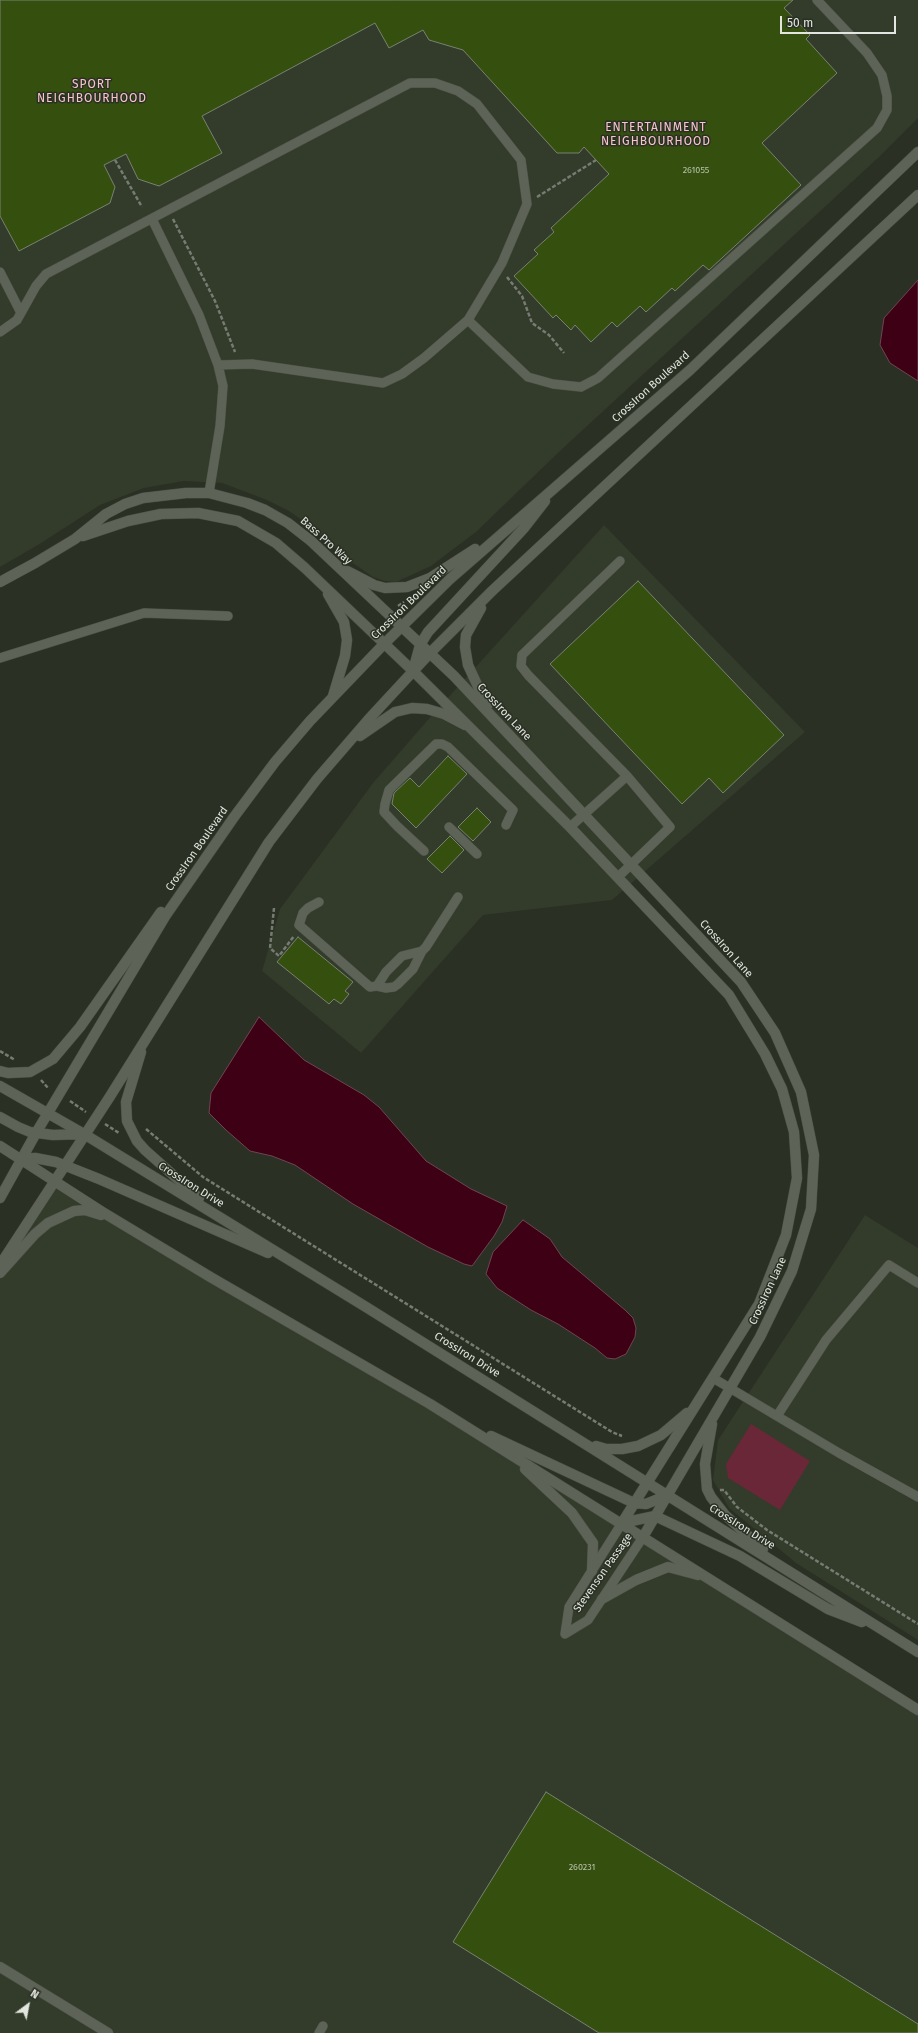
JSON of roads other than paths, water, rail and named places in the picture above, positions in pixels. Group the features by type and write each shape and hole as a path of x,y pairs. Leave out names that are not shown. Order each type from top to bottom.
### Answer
{"street":[{"name":"CrossIron Boulevard","path":"0,1198 36,1132 166,915 234,817 275,762 332,698 425,602 501,533 690,370 918,152"},
{"path":"0,1265 95,1118 269,842 344,748 413,671 488,595 918,195"},
{"path":"413,671 420,645 433,626 524,528 555,488"},
{"name":"Bass Pro Way","path":"0,582 35,563 75,538 106,514 125,504 143,498 166,495 209,493 247,502 288,523 311,541 430,653"},
{"name":"Bass Pro Way","path":"75,538 128,521 162,514 198,513 238,521 256,530 276,543 321,582 413,671"},
{"path":"335,564 374,585 385,588 407,587 420,583 445,569 501,533"},
{"path":"321,582 344,622 347,640 345,656 332,698"},
{"path":"488,595 472,621 466,635 465,647 468,665 494,718"},
{"name":"CrossIron Lane","path":"430,653 494,718 741,982 775,1033 801,1092 814,1155 811,1209 792,1271 760,1337"},
{"name":"CrossIron Lane","path":"413,671 570,827 729,995 762,1049 782,1089 794,1132 798,1178 786,1235 759,1304 744,1329"},
{"path":"344,748 389,715 412,708 427,709 444,714 473,729"},
{"path":"0,1071 8,1073 30,1072 53,1059 67,1044 174,893 234,817"},
{"path":"144,1040 126,1102 125,1112 129,1127 137,1141 158,1163 190,1191 242,1230"},
{"name":"CrossIron Drive","path":"0,1086 48,1112 242,1230 586,1443 918,1652"},
{"path":"0,1117 18,1127 36,1132 53,1135 84,1134"},
{"path":"0,1146 121,1223 449,1416 622,1523 918,1710"},
{"path":"21,1159 35,1158 65,1165 251,1245 322,1280"},
{"path":"0,1273 34,1234 48,1223 62,1215 85,1210 97,1213 121,1223"},
{"name":"Stevenson Passage","path":"622,1523 744,1329"},
{"name":"Stevenson Passage","path":"643,1537 760,1337"},
{"path":"586,1443 606,1449 622,1449 638,1446 661,1435 695,1407"},
{"path":"449,1416 634,1503 646,1504 658,1501 668,1495"},
{"path":"713,1418 705,1464 707,1489 711,1497 725,1515 782,1566"},
{"path":"510,1454 572,1513 593,1543 592,1571"},
{"path":"622,1523 655,1516 740,1556 828,1609 883,1630"},
{"path":"602,1599 636,1580 668,1567 708,1577"},
{"path":"0,1967 108,2033"}],"lane":[{"path":"468,320 528,377 553,384 581,387 598,378 878,128 887,110 887,96 882,75 867,53 817,0"},
{"path":"0,332 17,320 36,286 46,274 410,83 435,83 458,91 477,104 521,160 527,204 502,263 468,320 424,358 402,374 383,383 357,381 252,364 218,365"},
{"path":"152,219 193,302 218,365 223,386 220,426 209,493"},
{"path":"0,272 22,313"},
{"path":"618,877 670,827 627,776 521,666 522,655 620,561"},
{"path":"0,658 144,613 228,616"},
{"path":"424,851 396,826 384,812 384,804 389,790 436,744 442,744 448,747 513,810 506,825"},
{"path":"570,827 627,776"},
{"path":"449,827 477,854"},
{"path":"319,902 308,908 303,913 299,925 370,987 377,986 386,988 394,987 413,969 422,951 458,897"},
{"path":"377,986 386,972 402,956 422,951"},
{"path":"777,1416 826,1340 889,1265 918,1283"},
{"path":"713,1378 918,1497"},
{"name":"Stevenson Passage","path":"622,1523 569,1607 565,1634 588,1620 643,1537"}],"district":[{"name":"SPORT NEIGHBOURHOOD","path":"92,92"},
{"name":"ENTERTAINMENT NEIGHBOURHOOD","path":"656,135"}]}
